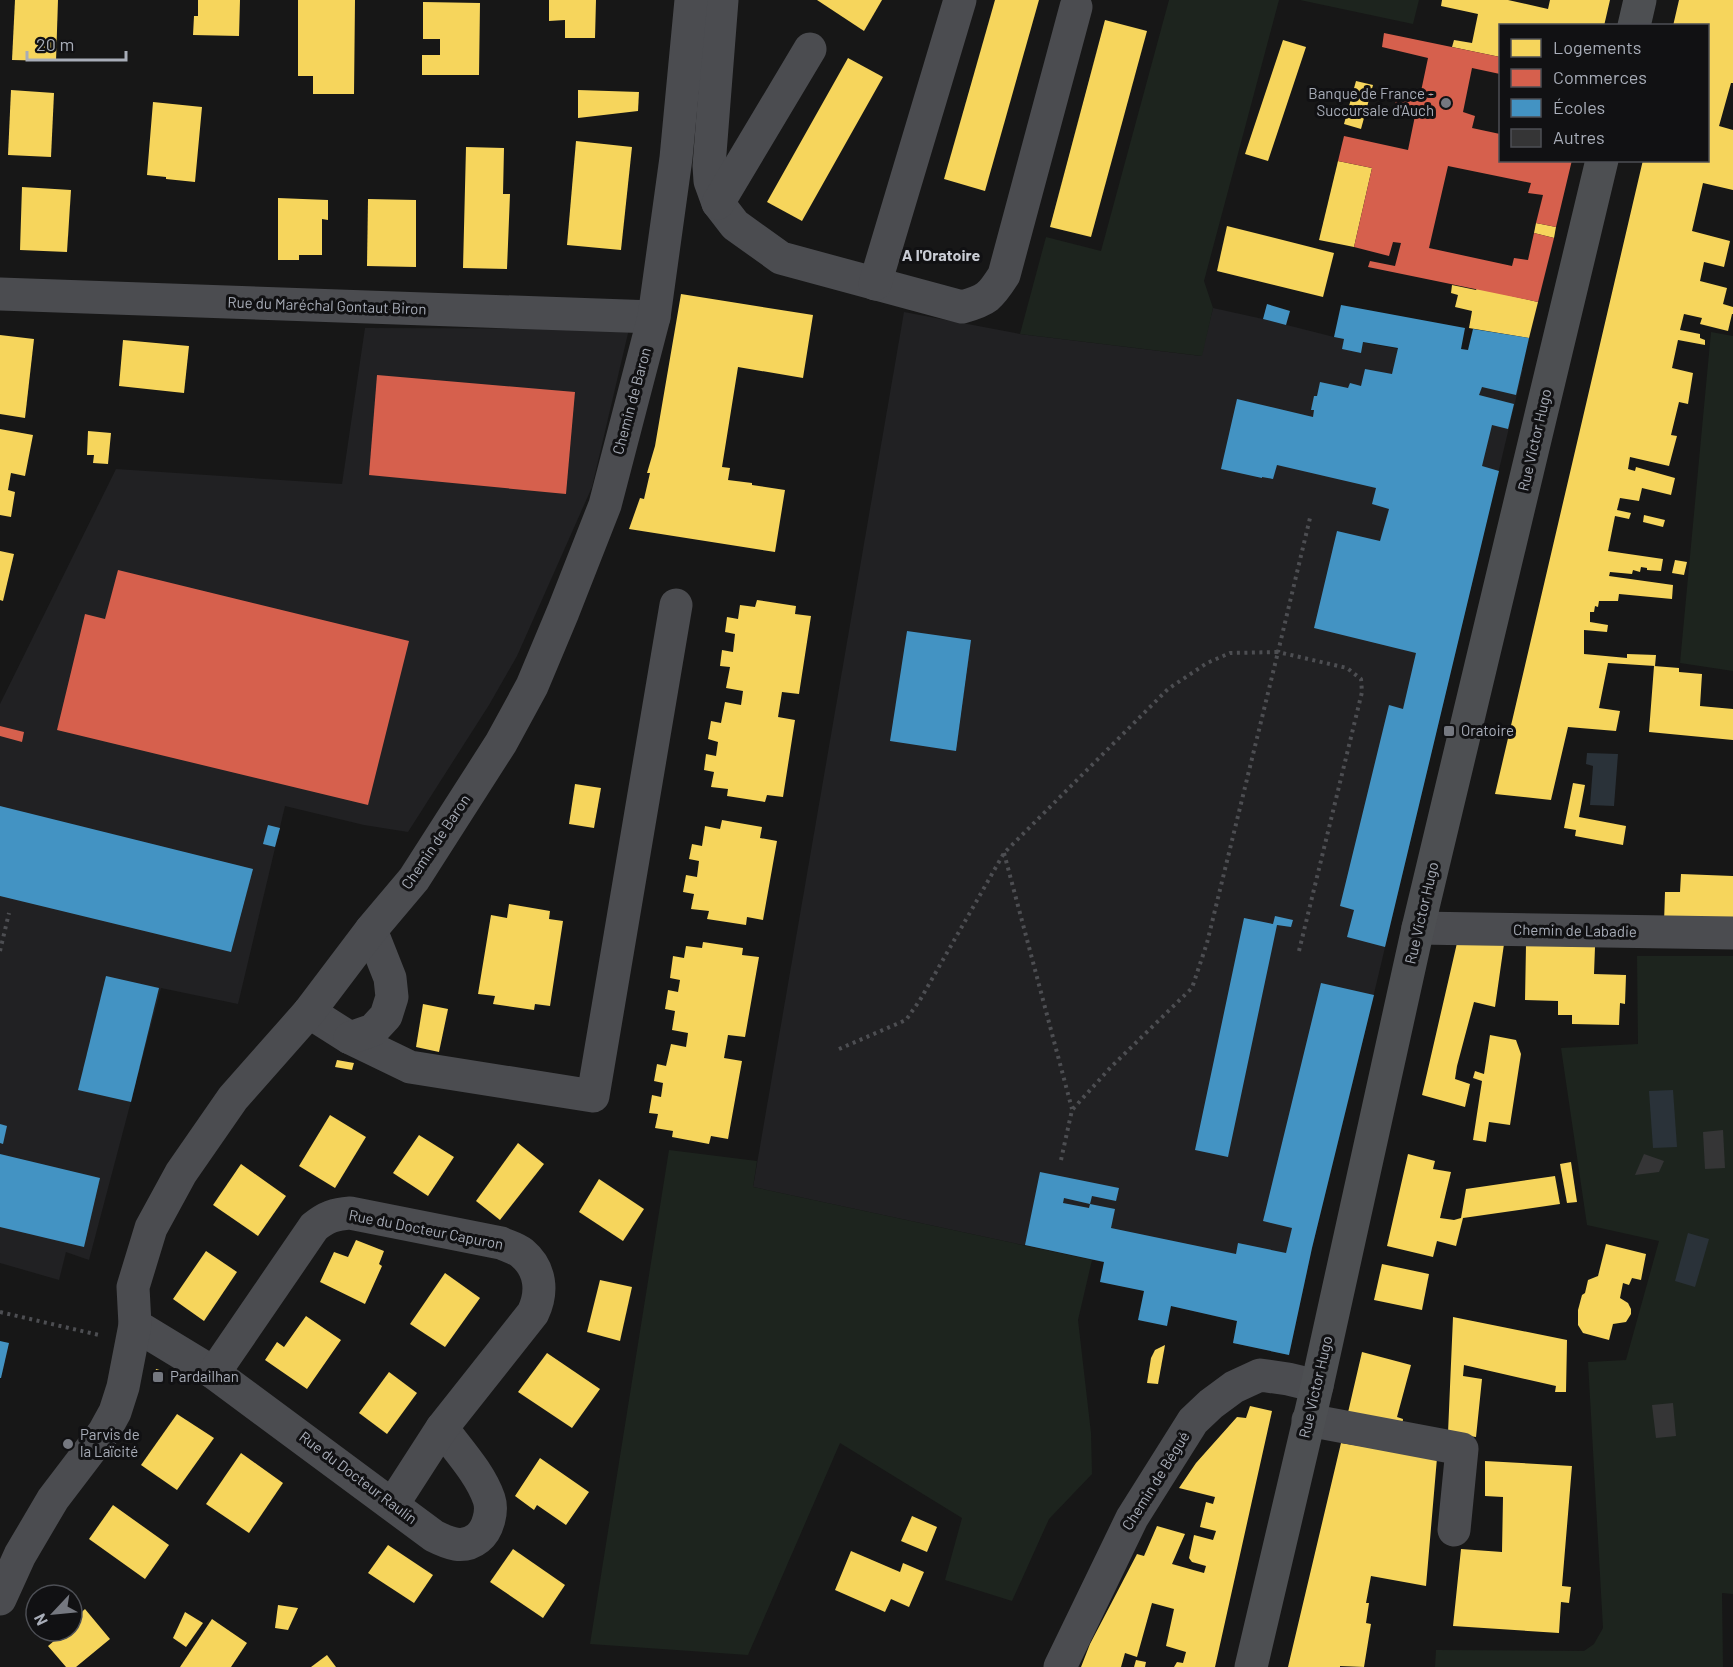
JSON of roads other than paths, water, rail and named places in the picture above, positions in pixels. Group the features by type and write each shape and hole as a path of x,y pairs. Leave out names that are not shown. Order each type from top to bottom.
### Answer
{"main road":[{"path":"1634,24 1640,0"},
{"name":"Rue Victor Hugo","path":"1251,1667 1317,1386 1418,928 1602,162"}],"street":[{"name":"Chemin de Baron","path":"0,1599 20,1555 53,1499 104,1432 115,1412 123,1388 120,1331 151,1228 181,1173 233,1098 309,1012 371,930 414,879 501,743 532,686 605,505 654,317 676,158 691,0"},
{"path":"722,0 709,166 710,181 718,203 735,225 781,258 962,307 983,301 994,292 1004,275 1076,7"},
{"path":"875,284 960,0"},
{"path":"718,203 810,49"},
{"name":"Rue du Maréchal Gontaut Biron","path":"0,294 654,317"},
{"path":"309,1012 350,1038 410,1067 593,1096 676,605"},
{"name":"Chemin de Labadie","path":"1418,928 1733,933"},
{"path":"350,1038 373,1030 386,1016 392,998 390,978 371,930"},
{"name":"Rue du Docteur Capuron","path":"214,1372 314,1227 324,1219 350,1213 501,1243 521,1252 533,1266 540,1286 538,1302 533,1313 442,1428 393,1503"},
{"name":"Rue du Docteur Raulin","path":"120,1331 214,1372 393,1503 434,1536 452,1545 465,1544 478,1538 485,1528 490,1518 490,1501 478,1478 442,1428"},
{"name":"Chemin de Bégué","path":"1060,1667 1132,1518 1193,1421 1234,1387 1260,1375 1317,1386"},
{"path":"1308,1420 1462,1449 1454,1530"}],"place":[{"name":"Banque de France - Succursale d'Auch","path":"1446,103"},
{"name":"Oratoire","path":"1449,731"},
{"name":"Pardailhan","path":"158,1377"},
{"name":"Parvis de la Laïcité","path":"68,1444"}],"district":[{"name":"A l'Oratoire","path":"941,255"}]}
